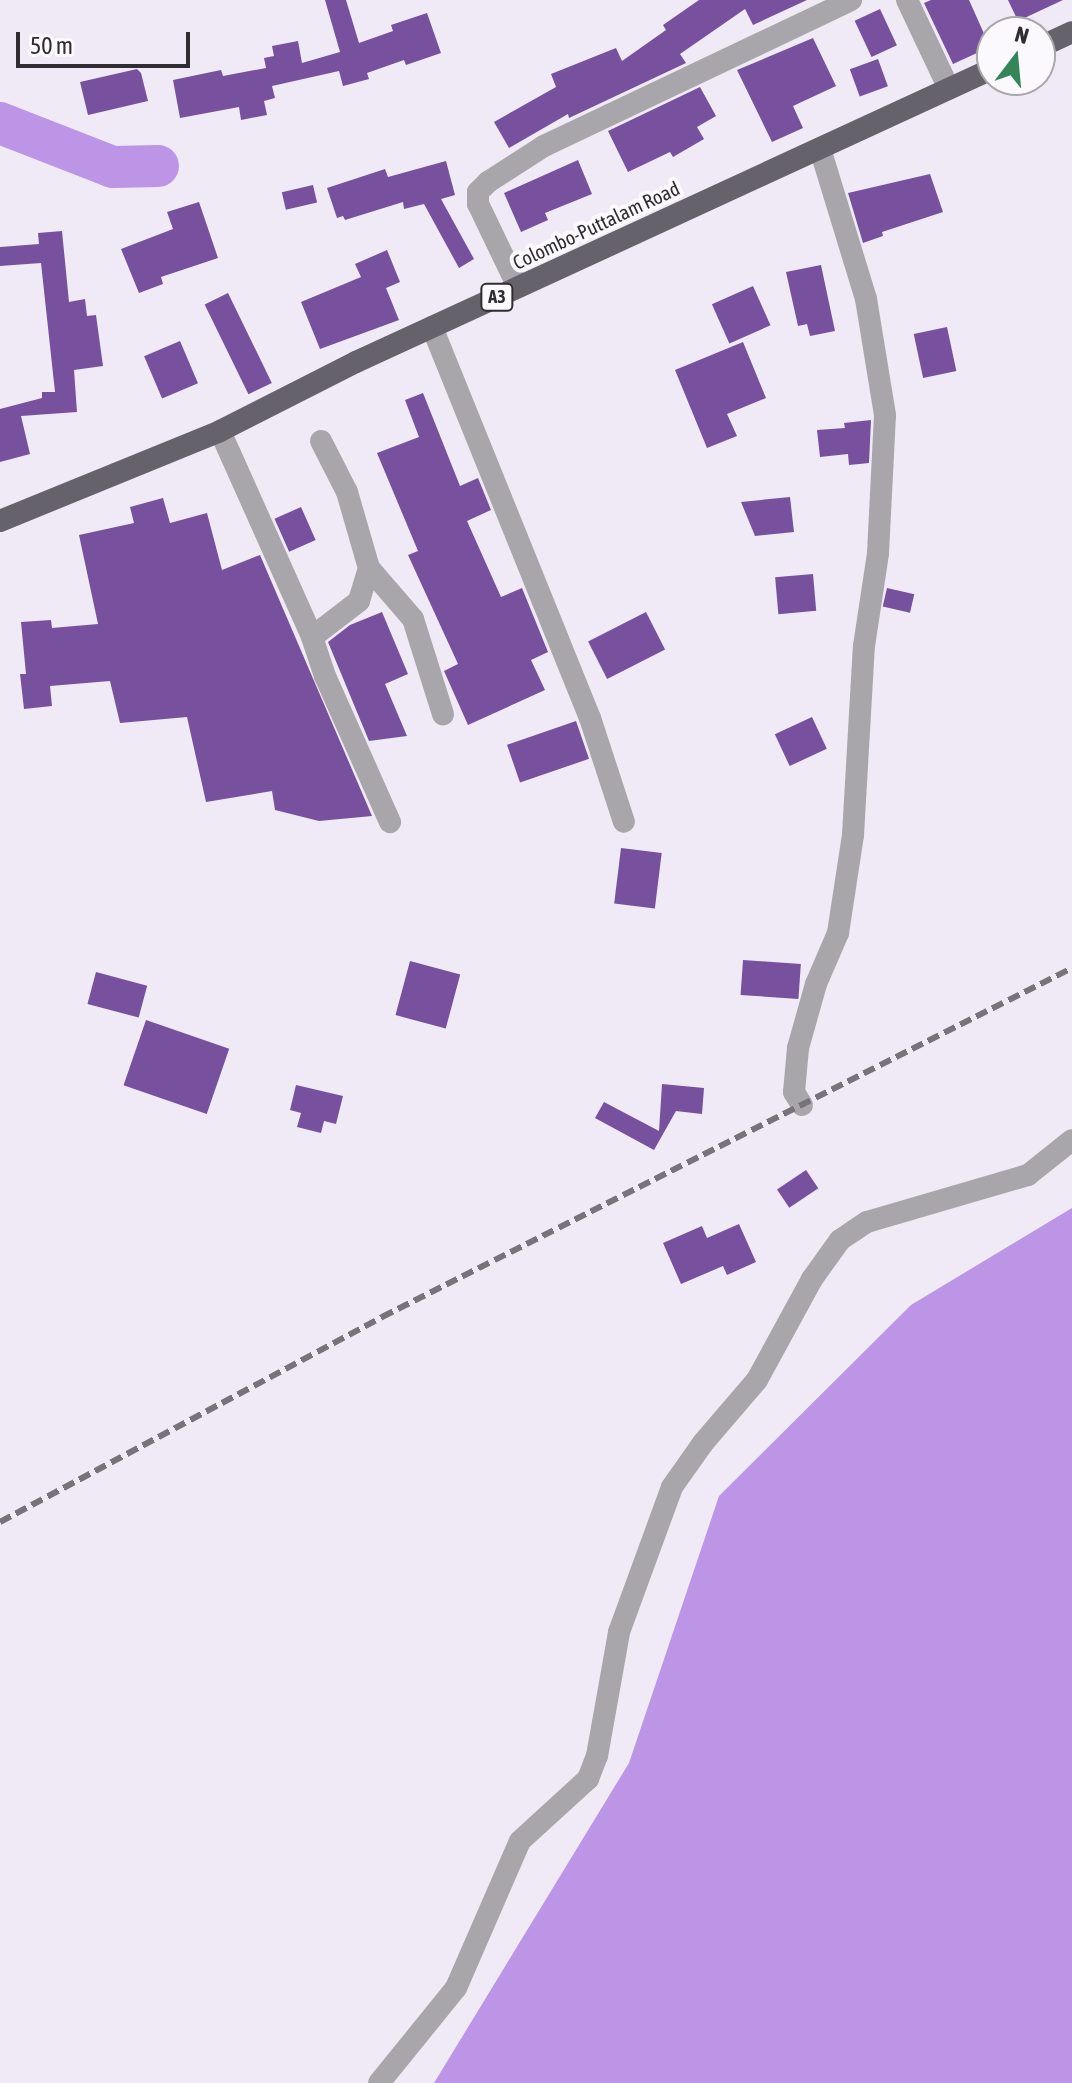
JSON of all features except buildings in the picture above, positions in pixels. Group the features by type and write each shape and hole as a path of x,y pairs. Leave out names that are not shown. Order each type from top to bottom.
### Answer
{"highway":[{"name":"Colombo-Puttalam Road","path":"0,521 220,431 432,327 976,76"}],"street":[{"path":"518,287 478,204 478,192 488,182 544,146 851,0"},
{"path":"907,0 949,89"},
{"path":"802,1105 794,1092 798,1048 816,984 838,933 853,835 864,646 878,553 885,415 866,299 820,149"},
{"path":"432,327 590,718 624,822"},
{"path":"220,431 390,822"},
{"path":"321,441 347,492 369,568 413,619 443,714"},
{"path":"312,637 359,601 369,568"},
{"path":"379,2083 456,1988 520,1841 588,1779 597,1756 619,1632 672,1487 703,1443 757,1380 812,1279 840,1240 867,1222 1028,1175 1072,1140"}],"shaded area":[{"path":"1072,1208 1072,2083 434,2083 629,1763 719,1496 911,1305"}],"waterway":[{"path":"0,123 113,167 158,166"}],"railway":[{"path":"0,1522 382,1317 1072,968"}]}
